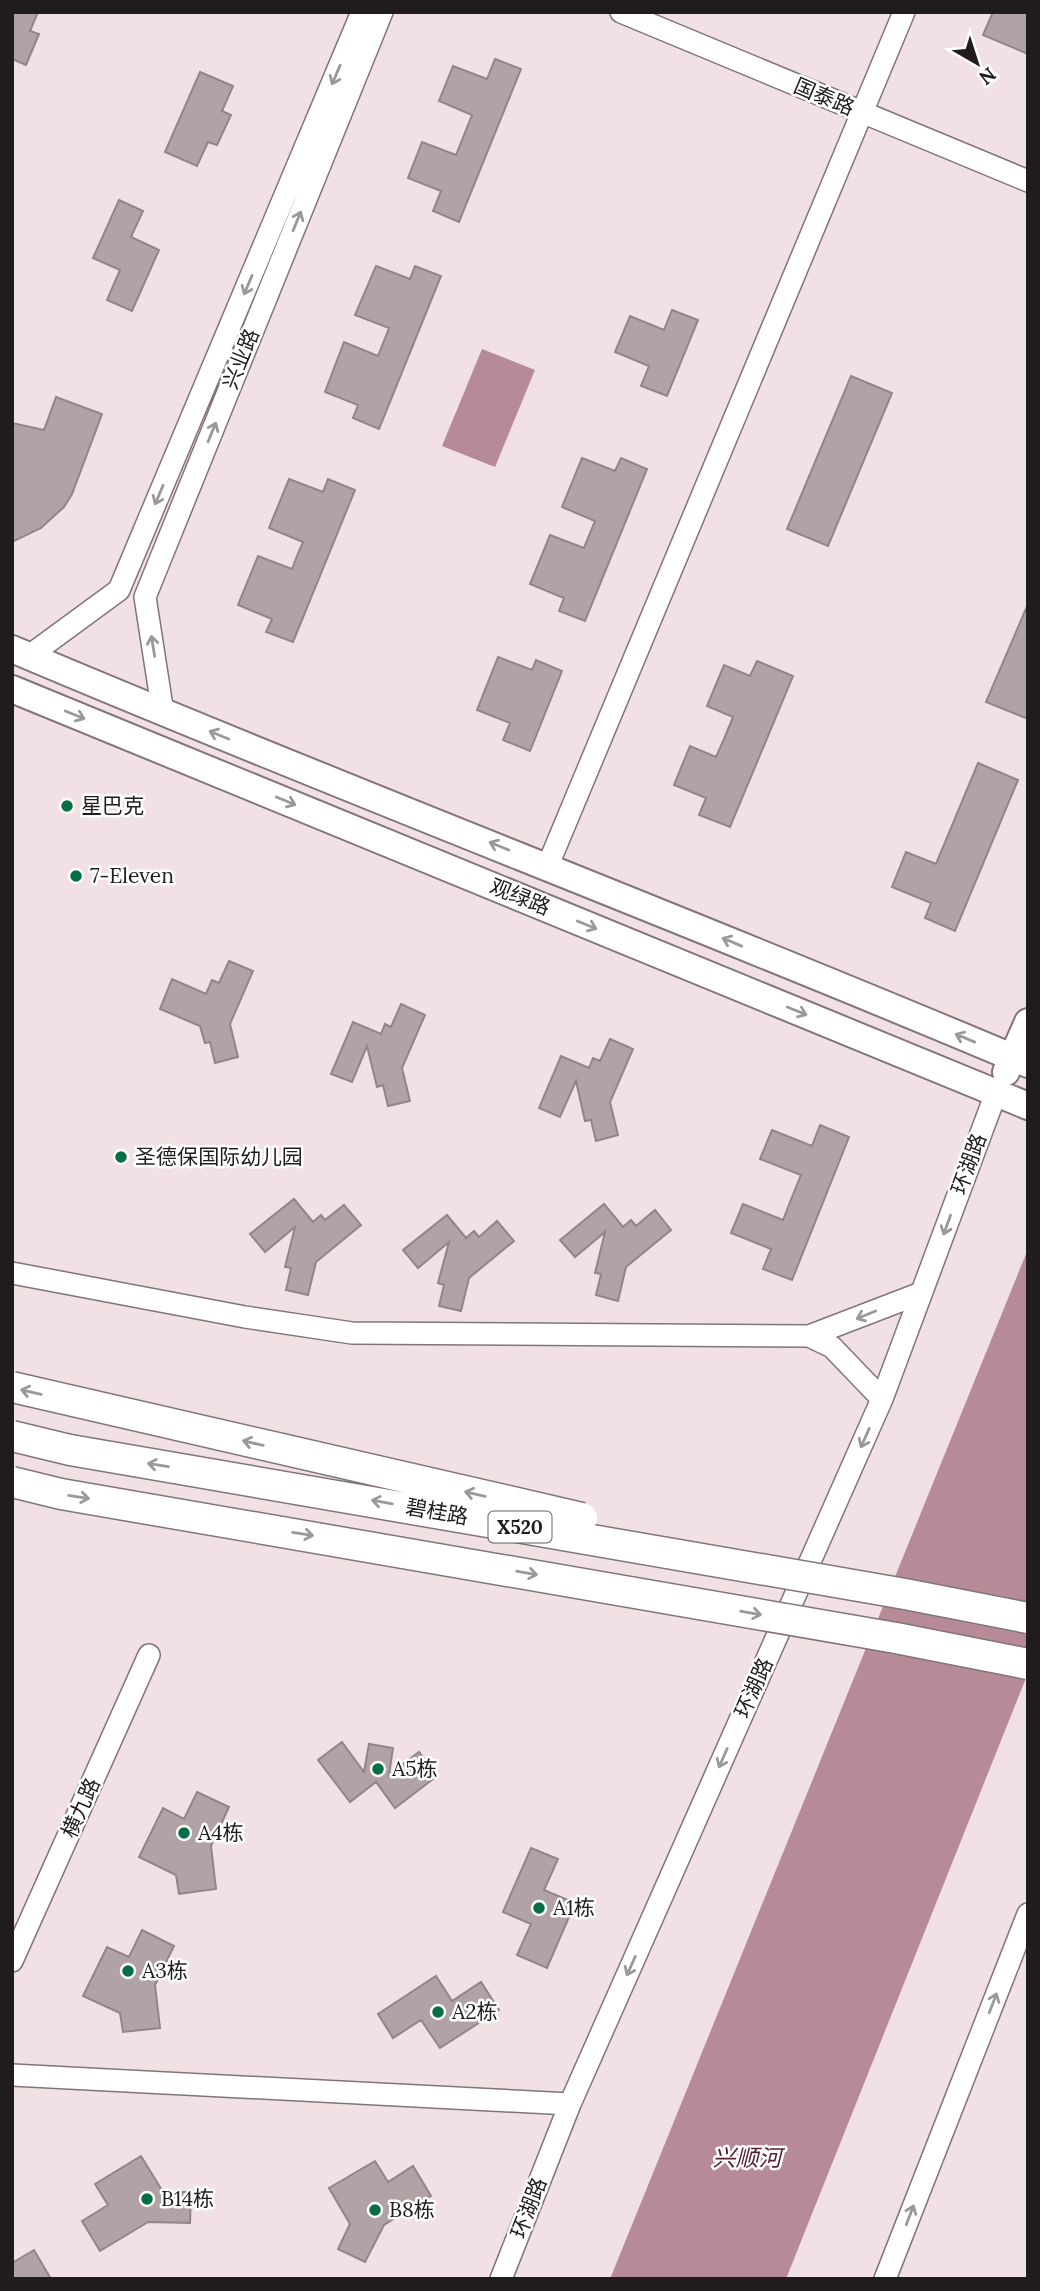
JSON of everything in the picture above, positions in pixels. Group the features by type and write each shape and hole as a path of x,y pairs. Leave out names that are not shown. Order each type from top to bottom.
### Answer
{"highway":[{"path":"12,1387 947,1602"},
{"name":"碧桂路","path":"12,1436 70,1450 1028,1618"},
{"name":"X520","path":"12,1482 61,1494 842,1629 1028,1664"}],"main road":[{"name":"观绿路","path":"21,653 163,713 548,865 1020,1060"},
{"name":"观绿路","path":"12,689 1028,1106"},
{"path":"996,1093 1020,1060 1028,1022"}],"street":[{"name":"兴业路","path":"21,653 119,590 362,12"},
{"name":"兴业路","path":"163,713 145,597 382,12"},
{"name":"国泰路","path":"621,12 1028,181"},
{"path":"548,865 904,12"},
{"name":"环湖路","path":"501,2279 570,2104 882,1399 996,1093"},
{"path":"12,1273 245,1317 352,1333 809,1336 922,1293"},
{"path":"809,1336 832,1347 882,1399"},
{"name":"横九路","path":"12,1961 149,1655"},
{"path":"885,2279 1028,1914"},
{"path":"12,2075 570,2104"}],"water":[{"path":"482,349 535,370 495,467 442,446"},
{"name":"兴顺河","path":"1028,1249 1028,1673 786,2279 610,2279"}],"building":[{"path":"12,12 38,12 30,31 39,34 26,65 12,59"},
{"path":"993,12 1028,12 1028,54 983,35"},
{"path":"495,59 521,69 459,222 433,211 441,191 408,178 422,142 456,155 472,115 439,101 453,66 487,79"},
{"path":"200,72 233,86 222,111 231,115 217,145 208,142 197,166 165,152"},
{"path":"119,200 143,211 131,237 159,250 132,311 107,300 120,270 93,258"},
{"path":"376,266 410,279 415,266 441,276 379,429 353,418 358,405 325,392 344,342 378,356 389,328 355,315"},
{"path":"672,310 698,320 667,396 641,386 649,366 615,352 630,316 664,330"},
{"path":"851,376 892,393 828,546 787,529"},
{"path":"56,397 102,414 72,494 64,507 41,528 12,542 12,423 44,430"},
{"path":"582,458 615,471 621,458 647,469 585,621 559,611 564,598 530,584 550,535 584,548 595,521 562,507"},
{"path":"289,479 323,492 328,479 355,490 293,642 266,632 272,619 238,605 258,556 292,569 303,542 269,528"},
{"path":"1028,604 1028,719 986,702"},
{"path":"498,657 532,670 536,660 562,671 530,751 503,740 510,723 477,710"},
{"path":"757,661 793,676 730,827 699,815 706,798 674,785 690,746 716,757 724,739 733,717 707,706 724,665 750,676"},
{"path":"978,763 1018,780 955,931 925,918 931,903 892,887 906,852 936,864"},
{"path":"229,961 253,971 230,1024 238,1057 215,1063 210,1042 205,1043 200,1026 160,1009 172,979 206,994 212,980 219,983"},
{"path":"401,1004 425,1015 402,1068 410,1101 388,1106 383,1085 377,1087 367,1046 352,1082 331,1074 353,1022 381,1034 385,1024 391,1027"},
{"path":"610,1039 633,1049 610,1102 618,1135 596,1141 591,1120 585,1121 576,1081 560,1117 539,1108 561,1056 589,1068 593,1058 600,1061"},
{"path":"820,1125 849,1137 792,1280 763,1269 771,1249 731,1233 743,1204 783,1220 801,1175 760,1159 772,1130 812,1146"},
{"path":"294,1199 313,1222 321,1215 325,1220 344,1205 361,1225 316,1262 308,1295 286,1290 291,1268 285,1267 295,1227 265,1252 250,1234"},
{"path":"604,1204 623,1227 631,1220 636,1226 655,1210 671,1230 626,1267 618,1301 596,1295 601,1274 595,1273 605,1232 575,1257 560,1240"},
{"path":"447,1215 466,1238 474,1231 479,1237 497,1221 514,1241 469,1278 461,1311 439,1306 444,1285 438,1283 449,1242 418,1268 403,1250"},
{"name":"A5栋","path":"342,1742 364,1772 369,1744 393,1748 389,1775 419,1752 437,1776 395,1808 376,1782 350,1802 318,1760"},
{"name":"A4栋","path":"197,1792 229,1807 211,1846 216,1889 179,1894 176,1875 139,1857 163,1808 184,1819"},
{"name":"A1栋","path":"531,1848 558,1859 544,1890 575,1903 547,1968 517,1955 531,1924 503,1912"},
{"name":"A3栋","path":"142,1930 174,1946 155,1985 160,2028 123,2032 120,2013 83,1996 107,1947 129,1957"},
{"name":"A2栋","path":"436,1976 452,2001 481,1982 499,2010 440,2048 421,2020 393,2038 378,2014"},
{"name":"B14栋","path":"141,2156 163,2192 191,2192 190,2223 148,2222 100,2251 82,2221 108,2205 95,2184"},
{"name":"B8栋","path":"375,2161 388,2182 413,2166 431,2196 384,2225 365,2262 338,2249 350,2224 329,2188"},
{"path":"34,2250 51,2279 12,2279 12,2263"}],"place":[{"name":"星巴克","path":"67,806"},
{"name":"7-Eleven","path":"76,876"},
{"name":"圣德保国际幼儿园","path":"121,1157"},
{"name":"A5栋","path":"378,1769"},
{"name":"A4栋","path":"184,1833"},
{"name":"A1栋","path":"539,1908"},
{"name":"A3栋","path":"128,1971"},
{"name":"A2栋","path":"438,2012"},
{"name":"B14栋","path":"147,2199"},
{"name":"B8栋","path":"375,2210"}]}
